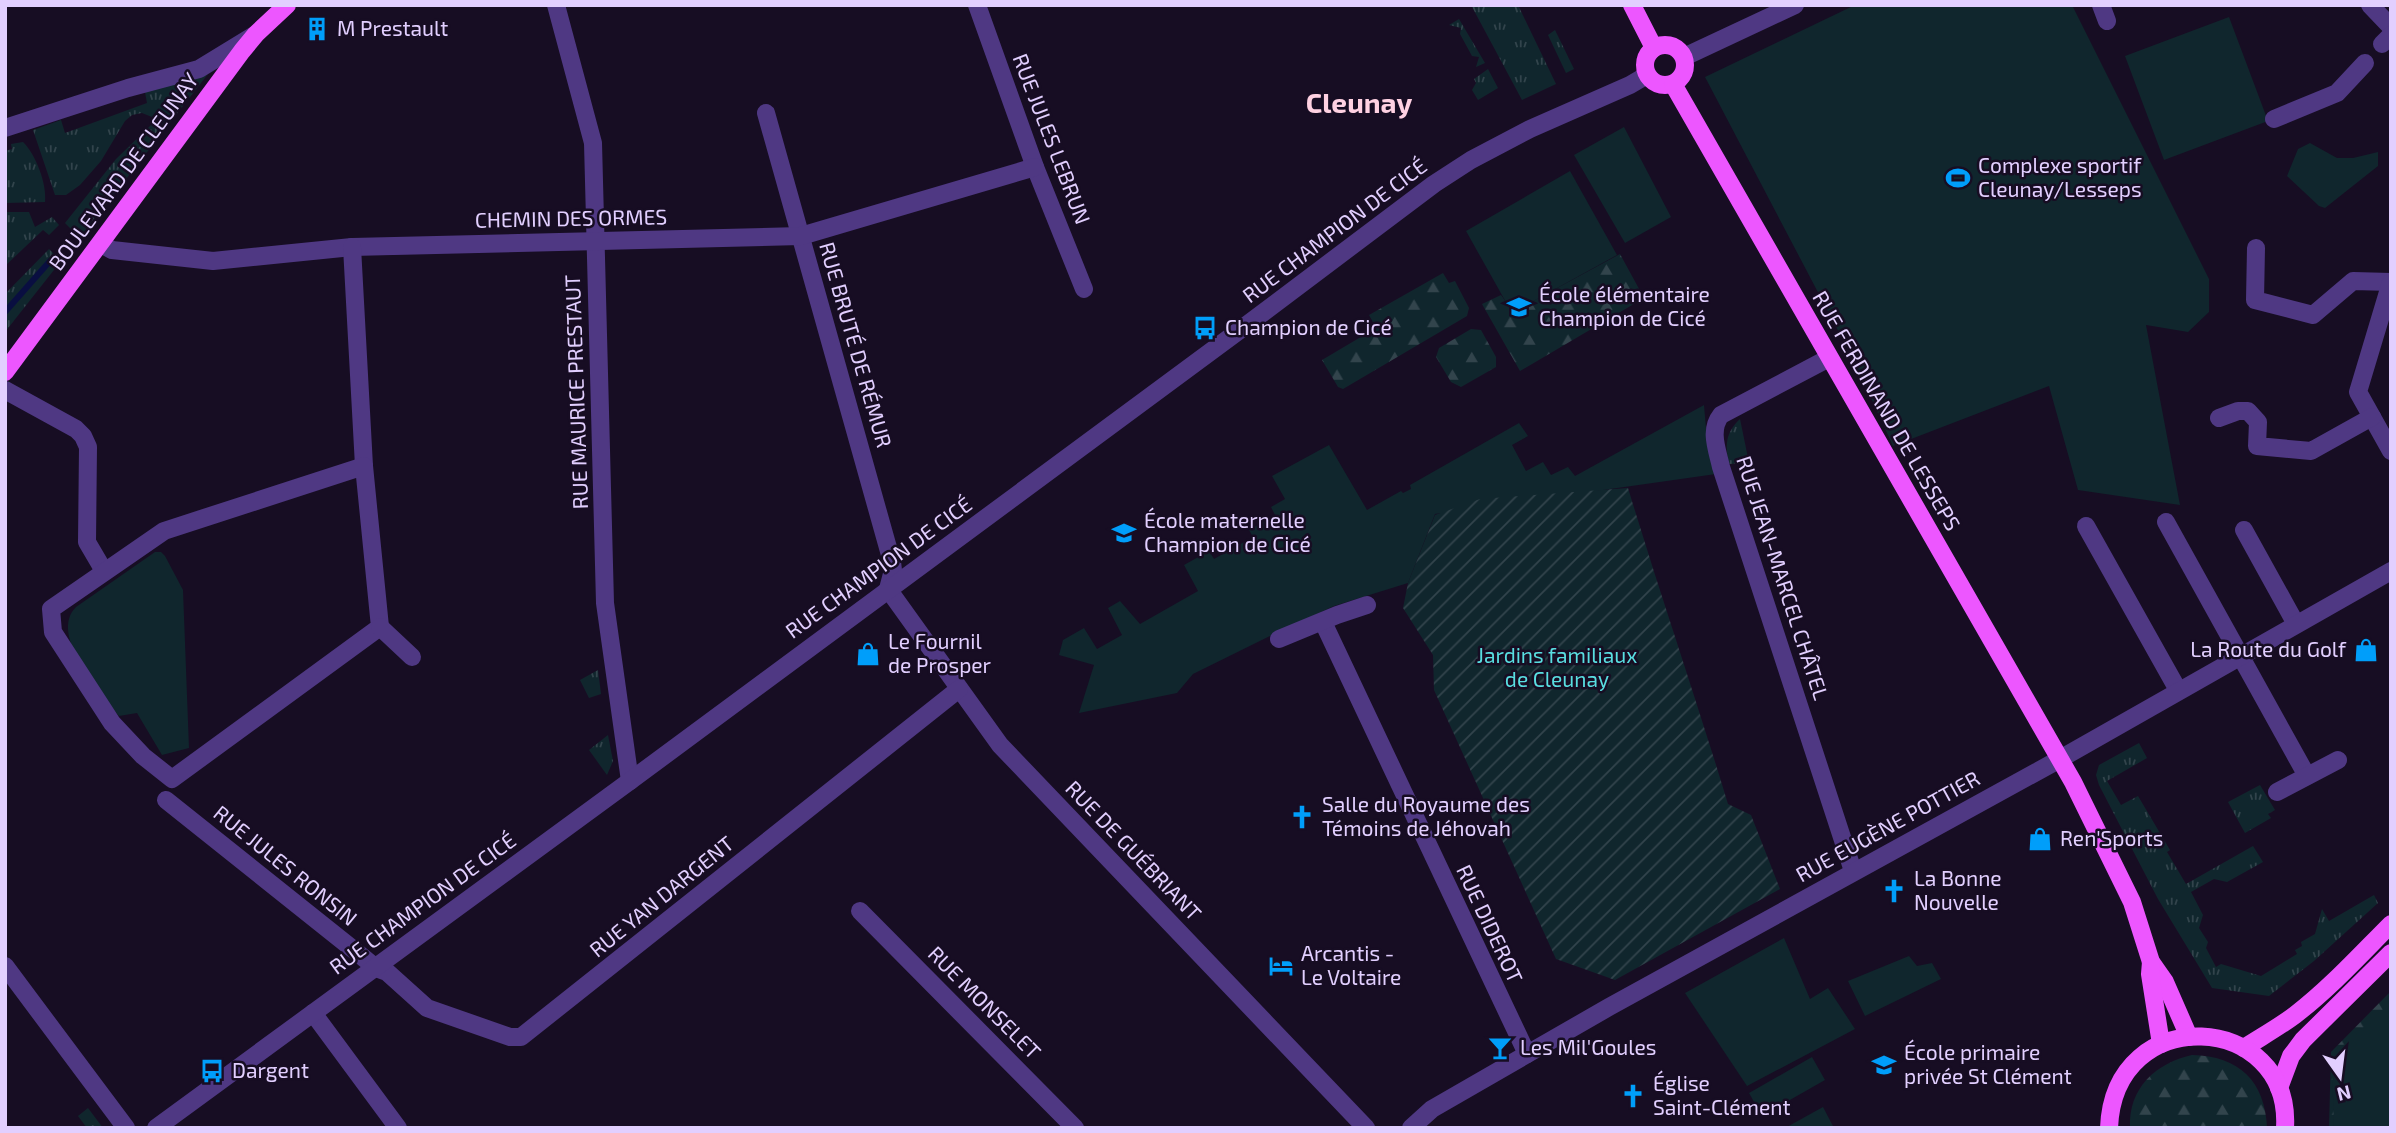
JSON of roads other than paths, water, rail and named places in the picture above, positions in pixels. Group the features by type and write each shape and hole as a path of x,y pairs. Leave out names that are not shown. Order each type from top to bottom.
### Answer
{"main road":[{"name":"BOULEVARD DE CLEUNAY","path":"5,372 195,113 256,34 288,5"},
{"path":"1632,5 1654,48"},
{"path":"1668,45 1680,51 1684,57 1684,72 1673,84 1659,84 1647,75 1645,60 1654,48 1668,45"},
{"name":"RUE FERDINAND DE LESSEPS","path":"1673,84 2060,759 2132,902 2151,962"},
{"path":"2244,1048 2294,1016 2340,976 2391,924"},
{"path":"2279,1088 2291,1056 2303,1040 2391,953"},
{"path":"2151,962 2165,982 2189,1037"},
{"path":"2151,962 2150,974 2161,1044"},
{"path":"2109,1128 2115,1093 2122,1077 2133,1063 2161,1044 2189,1037 2213,1036 2244,1048 2264,1065 2279,1088 2286,1128"}],"street":[{"name":"RUE MAURICE PRESTAUT","path":"556,5 593,143 605,604 630,781"},
{"name":"RUE JULES LEBRUN","path":"976,5 1035,167 1084,289"},
{"path":"1684,57 1795,5"},
{"path":"2370,5 2391,27"},
{"path":"5,128 128,88 199,69 256,34"},
{"path":"2274,119 2337,93 2365,63"},
{"name":"RUE CHAMPION DE CICÉ","path":"156,1128 630,781 1434,184 1530,128 1647,75"},
{"name":"RUE BRUTÉ DE RÉMUR","path":"766,113 892,562 893,570 888,589"},
{"name":"CHEMIN DES ORMES","path":"101,244 112,250 213,261 352,247 801,236 1035,167"},
{"path":"352,247 364,466 380,627 412,657"},
{"path":"2256,248 2255,300 2313,315 2353,281 2391,282 2358,392 2391,451"},
{"name":"RUE JEAN-MARCEL CHÂTEL","path":"1829,358 1721,415 1715,423 1714,433 1721,467 1853,871"},
{"path":"5,390 76,429 83,436 88,447 87,542 104,572"},
{"path":"2219,418 2238,411 2248,411 2258,422 2257,446 2311,451 2372,417"},
{"path":"364,466 164,531 51,609 53,632 112,723 143,756 173,779 380,627"},
{"path":"2166,522 2307,776"},
{"path":"2086,526 2178,690"},
{"path":"2244,530 2296,624"},
{"name":"RUE EUGÈNE POTTIER","path":"1411,1128 1432,1110 1527,1054 1853,871 2060,759 2391,570"},
{"name":"RUE DE GUÉBRIANT","path":"888,589 1000,746 1366,1128"},
{"path":"1279,639 1367,605"},
{"name":"RUE DIDEROT","path":"1323,622 1527,1054"},
{"name":"RUE YAN DARGENT","path":"376,968 387,972 427,1008 510,1037 526,1035 960,689"},
{"path":"2277,792 2338,760"},
{"name":"RUE JULES RONSIN","path":"166,800 376,968"},
{"name":"RUE MONSELET","path":"860,911 1075,1128"},
{"path":"5,966 126,1128"},
{"path":"313,1013 398,1128"}],"waterway":[{"path":"5,312 50,261"}],"place":[{"name":"M Prestault","path":"317,29"},
{"name":"Complexe sportif Cleunay/Lesseps","path":"1958,178"},
{"name":"École élémentaire Champion de Cicé","path":"1519,307"},
{"name":"Champion de Cicé","path":"1205,328"},
{"name":"École maternelle Champion de Cicé","path":"1124,533"},
{"name":"La Route du Golf","path":"2366,650"},
{"name":"Le Fournil de Prosper","path":"868,654"},
{"name":"Salle du Royaume des Témoins de Jéhovah","path":"1302,817"},
{"name":"Ren'Sports","path":"2040,839"},
{"name":"La Bonne Nouvelle","path":"1894,891"},
{"name":"Arcantis - Le Voltaire","path":"1281,966"},
{"name":"Les Mil'Goules","path":"1500,1048"},
{"name":"École primaire privée St Clément","path":"1884,1065"},
{"name":"Dargent","path":"212,1071"},
{"name":"Église Saint-Clément","path":"1633,1096"}],"district":[{"name":"Cleunay","path":"1359,103"}],"park label":[{"name":"Jardins familiaux de Cleunay","path":"1557,668"}]}
